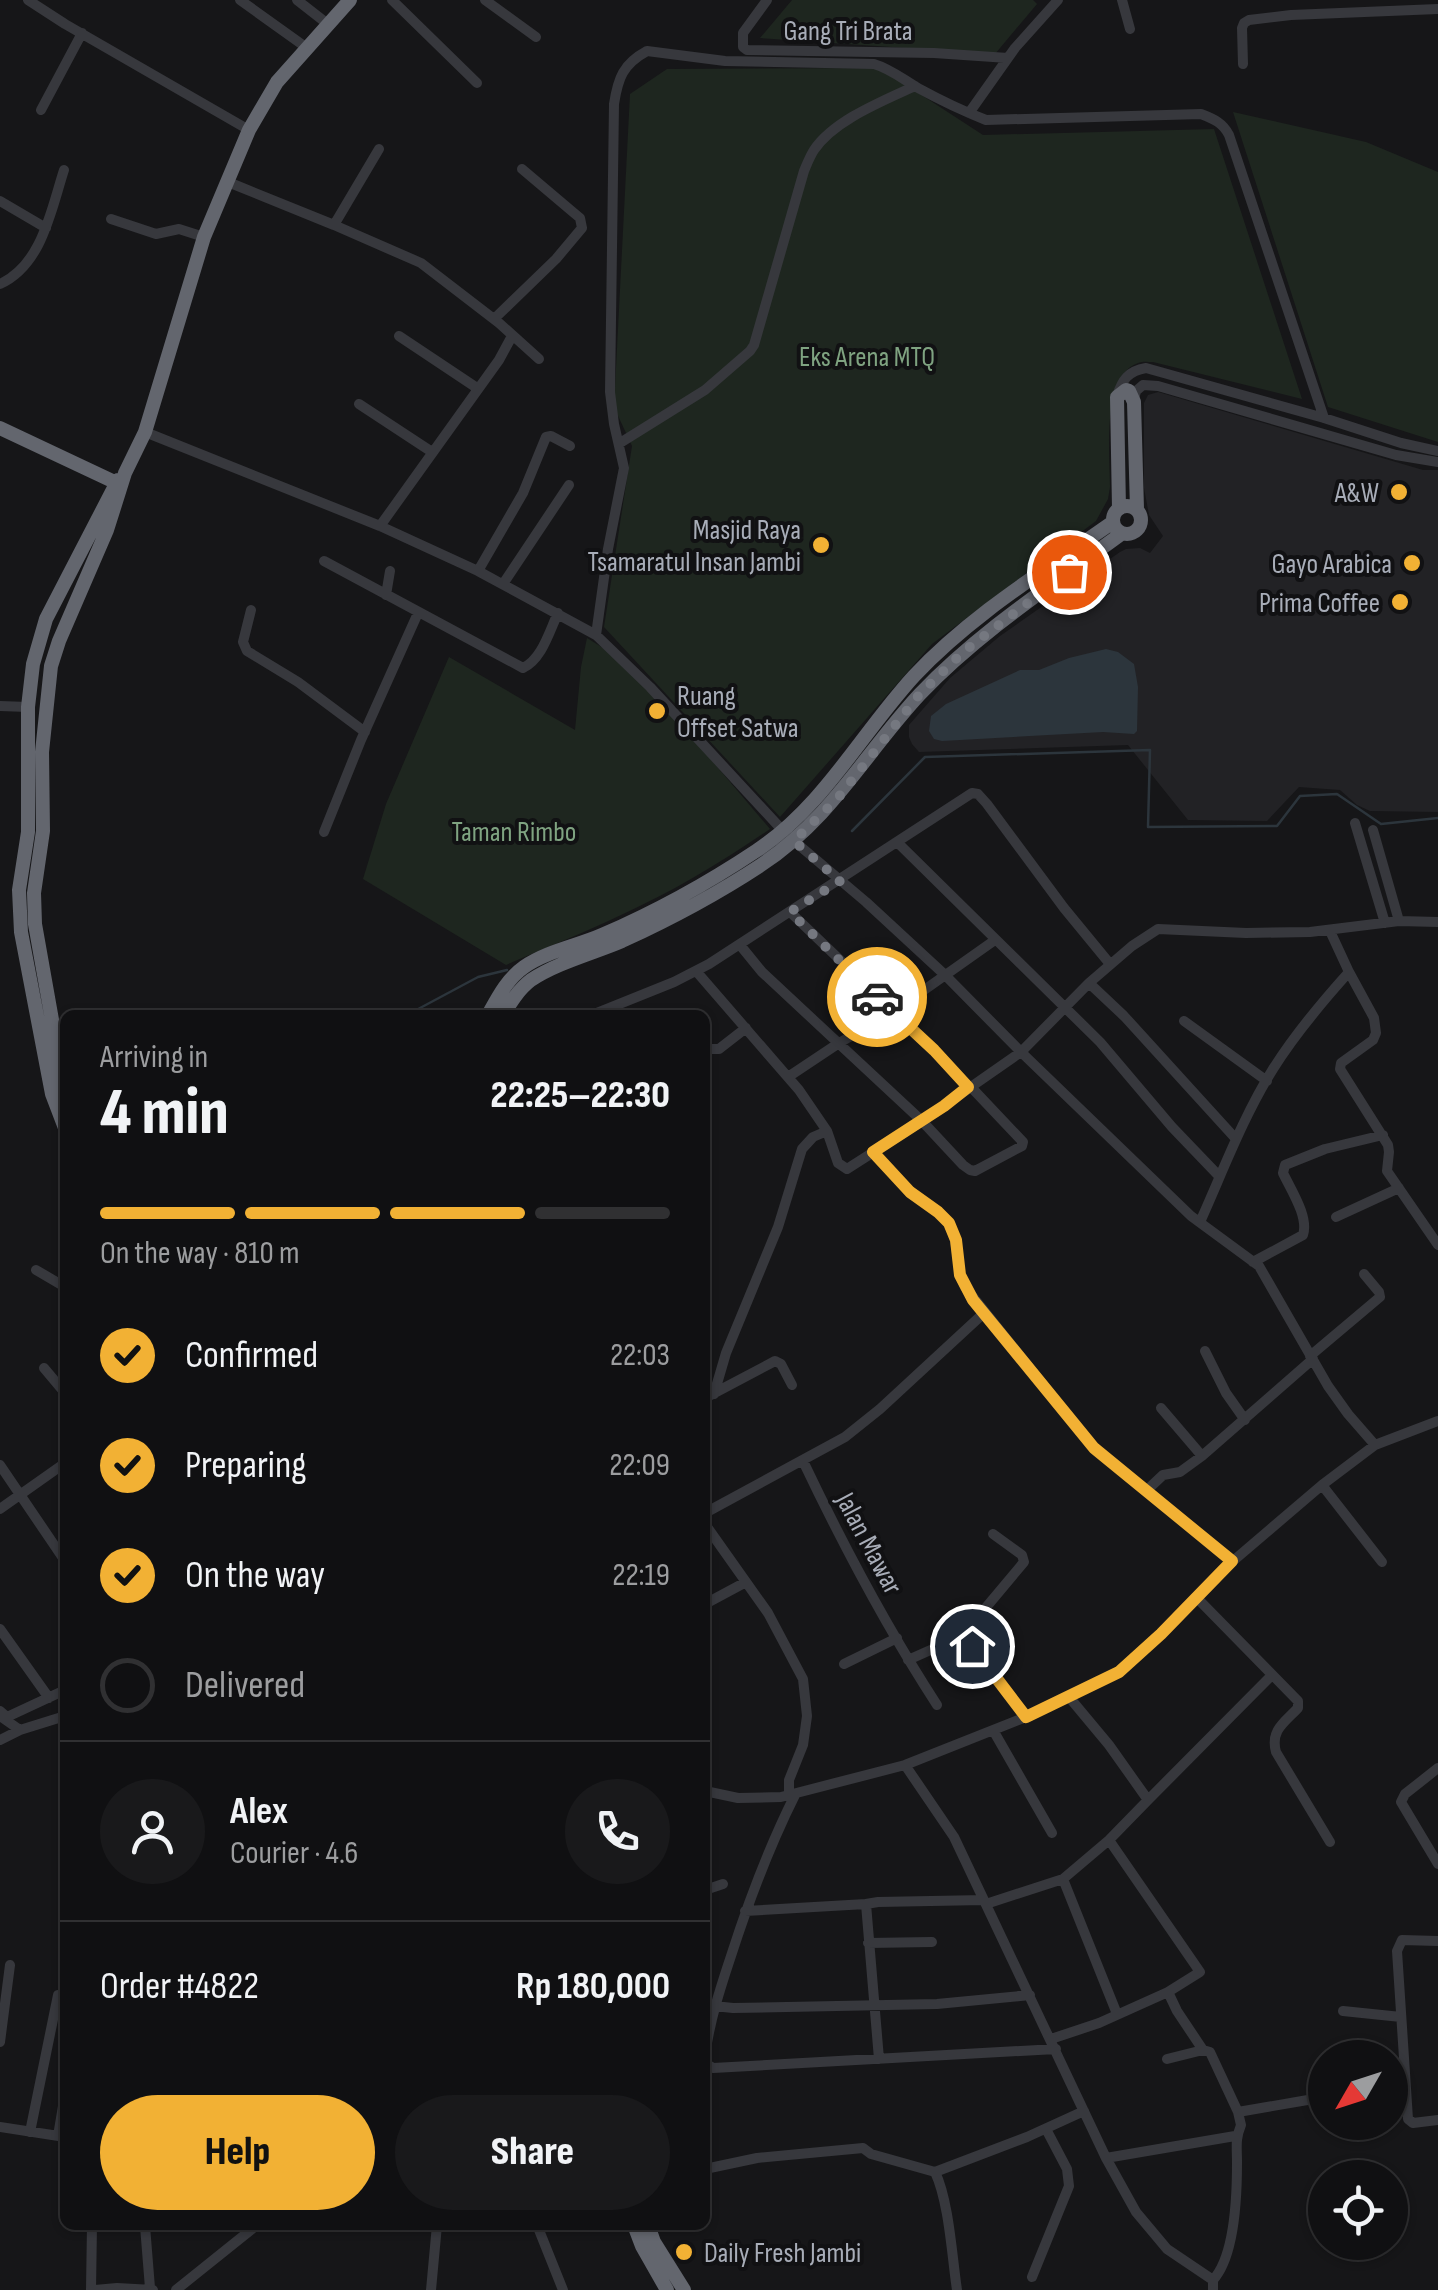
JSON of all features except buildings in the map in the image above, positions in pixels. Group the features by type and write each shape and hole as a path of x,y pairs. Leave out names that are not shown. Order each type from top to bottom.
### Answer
{"highway":[{"path":"60,1079 20,918 19,890 28,832 28,707 33,664 46,619 145,432 204,237 250,130 277,82 350,0"},
{"path":"1126,390 1134,402 1137,510 1142,518 1139,530 1131,534 1118,521 1117,397 1126,390"},
{"path":"0,428 121,480"},
{"path":"60,1115 52,1094 52,1057 35,924 34,893 44,831 44,709 50,666 107,530 121,480"},
{"path":"507,1010 520,991 542,974 624,940 729,886 789,837 912,679 948,642 1118,521 1128,506 1137,510"},
{"path":"491,1010 502,989 537,959 600,935 789,837"},
{"path":"680,895 686,910"},
{"path":"636,2230 666,2290"},
{"path":"650,2230 684,2290"}],"street":[{"path":"28,0 250,130"},
{"path":"240,0 306,48"},
{"path":"297,0 329,25"},
{"path":"392,0 476,82"},
{"path":"485,0 536,37"},
{"name":"Gang Tri Brata","path":"767,0 743,33 742,46 747,50 934,52 1008,58"},
{"path":"970,113 1008,58 1058,0"},
{"path":"1122,0 1130,28"},
{"path":"1287,0 1291,15"},
{"path":"1242,64 1244,23 1249,20 1438,8"},
{"path":"41,110 82,33"},
{"path":"596,635 624,468 610,392 614,104 627,64 652,50 725,61 863,63 883,67 986,120 1202,114 1218,121 1225,127 1324,418"},
{"path":"620,442 705,390 750,351 804,171 815,149 830,132 914,86"},
{"path":"334,224 379,149"},
{"path":"494,320 582,228 580,218 522,169"},
{"path":"0,284 24,268 46,228 64,170"},
{"path":"228,182 421,263 539,360"},
{"path":"0,200 46,228"},
{"path":"112,219 156,234 179,229 204,237"},
{"path":"399,336 477,388"},
{"path":"380,526 499,360 512,336"},
{"path":"1117,397 1129,374 1146,368 1438,451"},
{"path":"1134,402 1140,387 1158,386 1396,456 1438,462"},
{"path":"358,404 432,452"},
{"path":"145,432 380,526 478,571 596,635 650,687 789,837 945,975 1200,1222 1254,1262 1266,1276 1328,1386 1375,1445"},
{"path":"478,571 523,493 546,437 570,446"},
{"path":"1396,456 1401,443"},
{"path":"503,584 569,485"},
{"path":"324,562 523,668 535,660 558,613"},
{"path":"386,596 390,570"},
{"path":"251,610 243,642 248,652 298,682 365,732"},
{"path":"324,832 418,613"},
{"path":"0,706 28,707"},
{"path":"604,1010 696,971 970,794 978,794 1110,964"},
{"path":"1355,823 1385,923"},
{"path":"1373,830 1400,921"},
{"path":"898,843 1100,1042 1218,1175"},
{"path":"740,945 762,972 970,1170 979,1170 1022,1146 1022,1140 934,1050 790,912"},
{"path":"696,971 788,1077 827,1131 844,1170 1021,1052 1089,983 1158,928 1246,933 1330,930 1400,921 1438,922"},
{"path":"1330,930 1374,1018 1376,1033 1373,1040 1341,1063 1340,1069 1383,1136 1390,1152 1387,1171 1438,1245"},
{"path":"788,1077 893,1012 995,940"},
{"path":"1200,1222 1218,1175 1267,1080 1349,972"},
{"path":"1089,983 1236,1139"},
{"path":"1184,1021 1267,1080"},
{"path":"710,1049 719,1049 746,1028"},
{"path":"710,1396 778,1226 802,1149 813,1137 827,1131"},
{"path":"1254,1262 1305,1232 1285,1165 1324,1149 1383,1136"},
{"path":"873,1152 910,1192 949,1223 965,1287 1094,1448 1232,1561"},
{"path":"1336,1217 1399,1188"},
{"path":"36,1270 60,1285"},
{"path":"1146,1491 1163,1475 1180,1472 1202,1456 1380,1297 1364,1274"},
{"path":"710,1510 845,1436 985,1312"},
{"path":"1205,1351 1245,1420"},
{"path":"710,1396 775,1361 781,1364 792,1384"},
{"path":"44,1368 60,1387"},
{"path":"1161,1408 1202,1456"},
{"path":"710,1791 738,1798 780,1798 906,1765 1026,1717 1119,1672 1232,1561 1322,1485 1375,1445 1438,1421"},
{"name":"Jalan Mawar","path":"803,1461 828,1515 937,1706"},
{"path":"0,1465 60,1554"},
{"path":"0,1509 60,1466"},
{"path":"1322,1485 1382,1562"},
{"path":"710,1531 768,1613 803,1679 808,1716 803,1745 789,1780 792,1795 710,2005"},
{"path":"908,1660 962,1636 1024,1562 1022,1555 993,1534"},
{"path":"710,1601 746,1582"},
{"path":"1196,1596 1300,1704 1276,1730 1276,1752 1330,1842"},
{"path":"0,1629 49,1698"},
{"path":"962,1636 1026,1717"},
{"path":"844,1664 897,1638"},
{"path":"746,1911 878,1902 985,1902 1063,1878 1109,1840 1272,1674"},
{"path":"0,1714 7,1716 60,1692"},
{"path":"1069,1696 1148,1800"},
{"path":"0,1714 20,1730"},
{"path":"0,1740 60,1718"},
{"path":"993,1730 1052,1832"},
{"path":"906,1765 954,1836 1106,2158 1136,2212 1167,2249 1213,2285 1229,2246 1237,2164 1235,2136 1241,2128 1238,2112 1210,2054 1203,2050 1176,2011 1168,1992"},
{"path":"1438,1768 1405,1794 1401,1802 1438,1864"},
{"path":"710,2066 880,2059 1053,2044 1168,1992 1200,1972 1109,1840"},
{"path":"1063,1878 1117,2014"},
{"path":"710,1888 723,1884"},
{"path":"866,1904 880,2059"},
{"path":"1402,2040 1399,1942 1438,1941"},
{"path":"868,1943 932,1942"},
{"path":"0,2042 10,1965"},
{"path":"30,2132 58,1995"},
{"path":"710,2008 938,2004 1030,1995"},
{"path":"1343,2010 1400,2016"},
{"path":"1167,2059 1203,2050"},
{"path":"1238,2112 1308,2100"},
{"path":"1408,2109 1413,2124 1438,2120"},
{"path":"710,2168 756,2158 863,2148 871,2154 935,2172 1084,2111"},
{"path":"0,2127 60,2136"},
{"path":"1032,2277 1069,2186 1067,2170 1046,2129"},
{"path":"1106,2158 1235,2136"},
{"path":"935,2172 957,2290"},
{"path":"92,2230 93,2290 151,2289 145,2230"},
{"path":"176,2290 251,2230"},
{"path":"431,2290 437,2230"},
{"path":"539,2230 563,2290"}],"shaded area":[{"path":"1158,392 1423,470 1438,470 1438,812 1370,811 1340,790 1299,787 1267,821 1188,820 1128,745 919,752 912,744 909,725 950,678 1000,636 1120,552 1140,548 1150,553 1163,536 1149,515 1144,488 1144,403 1148,395"},
{"path":"1106,649 1118,652 1134,664 1138,687 1134,734 1103,732 942,741 934,739 929,731 931,716 946,704 1020,670 1039,670"}],"green space":[{"path":"792,0 1033,0 1037,4 995,54 760,38"},
{"name":"Eks Arena MTQ","path":"880,68 983,135 1214,129 1302,399 1153,362 1140,362 1126,371 1118,383 1110,418 1108,499 1096,521 932,644 780,817 604,627 632,446 614,407 630,94 667,69"},
{"path":"1233,112 1366,142 1438,172 1438,442 1328,407"},
{"name":"Taman Rimbo","path":"587,638 608,651 680,723 770,829 660,896 506,965 363,879 386,804 449,657 575,730"}],"waterway":[{"path":"852,831 925,757 1150,750 1148,827 1277,826 1300,796 1337,794 1381,824 1438,818"},
{"path":"416,1010 478,977 507,970"}],"way so far":[{"path":"877,997 790,912 840,881 794,841 838,798 919,695 963,652 1069,572"}],"place":[{"name":"A&W","path":"1399,492"},
{"name":"Masjid Raya Tsamaratul Insan Jambi","path":"821,545"},
{"name":"Gayo Arabica","path":"1412,563"},
{"name":"Prima Coffee","path":"1400,602"},
{"name":"Ruang Offset Satwa","path":"657,711"},
{"name":"Daily Fresh Jambi","path":"684,2252"}],"route":[{"path":"877,997 968,1087 873,1152 910,1192 945,1218 956,1240 960,1275 973,1300 1094,1448 1232,1561 1130,1664 1026,1717 972,1646"}]}
